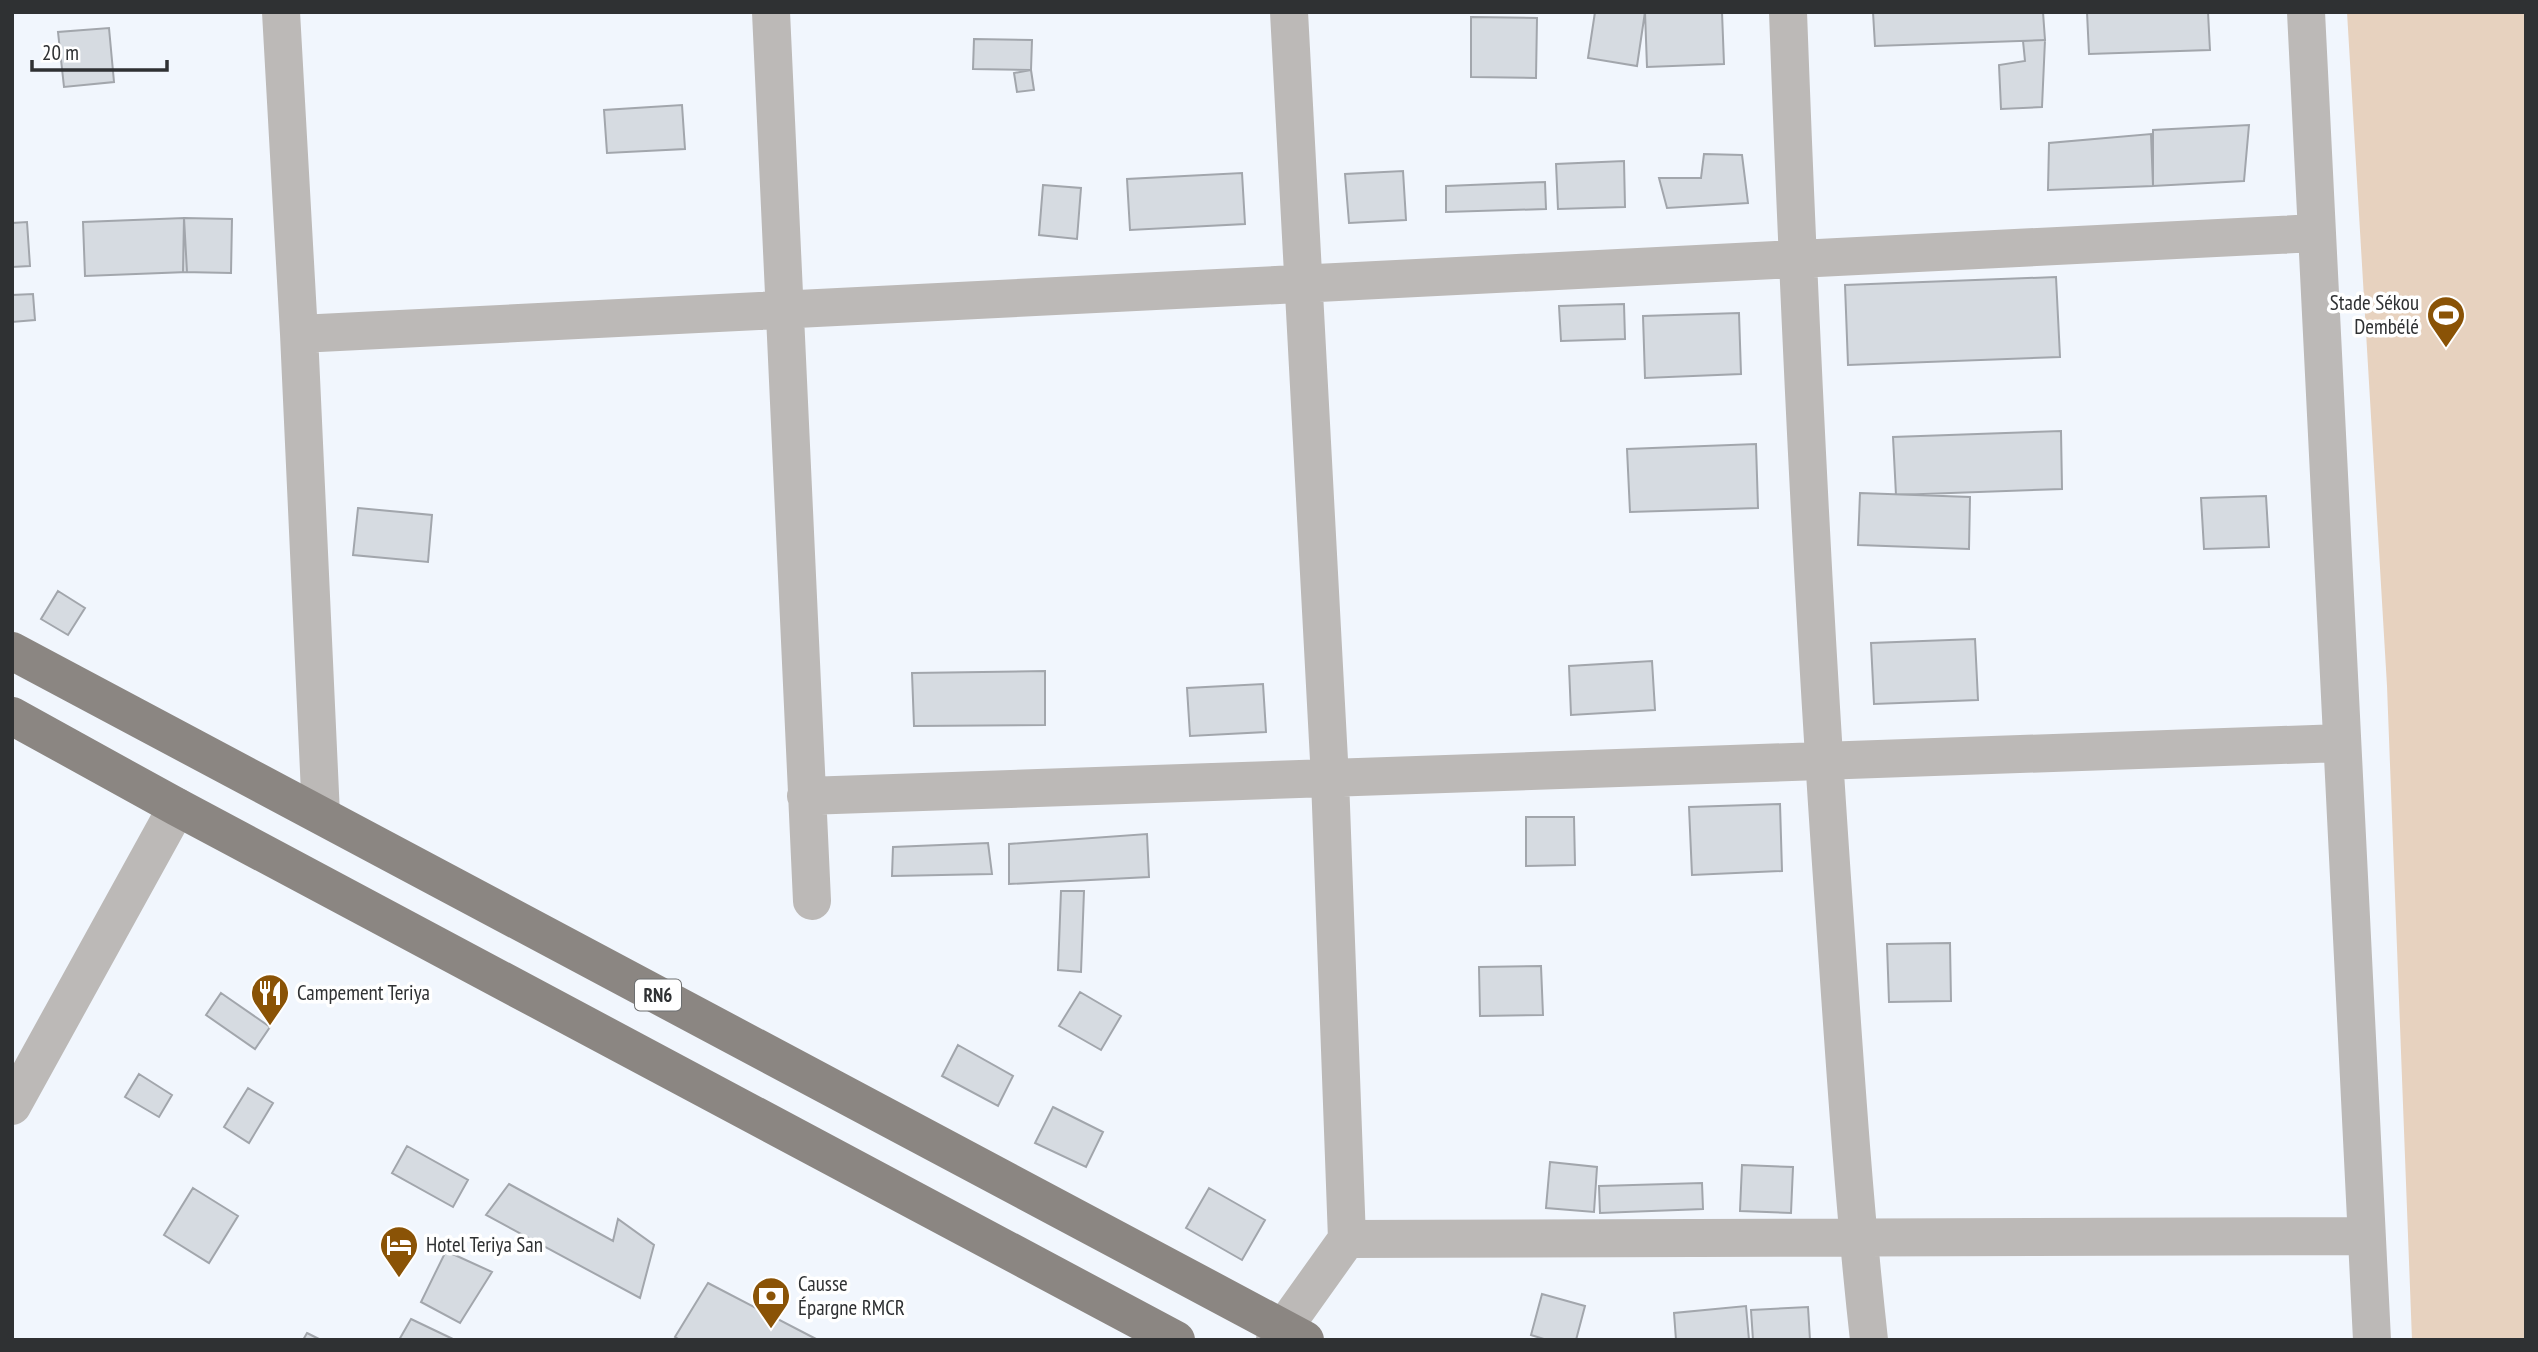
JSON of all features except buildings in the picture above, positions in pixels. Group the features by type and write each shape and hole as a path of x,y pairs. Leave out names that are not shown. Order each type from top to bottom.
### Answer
{"main road":[{"name":"RN6","path":"12,651 1288,1336"},
{"path":"12,716 177,807 1176,1340"}],"street":[{"path":"281,12 321,815"},
{"path":"771,12 812,901"},
{"path":"1288,1336 1347,1240 1330,779 1289,12"},
{"path":"1788,12 1797,259 1824,761 1857,1238 1869,1340"},
{"path":"2306,12 2372,1340"},
{"path":"299,334 2316,233"},
{"path":"806,796 2341,743"},
{"path":"12,1106 177,807"},
{"path":"1347,1240 2365,1236"}],"shaded area":[{"name":"Stade Sékou Dembélé","path":"2347,12 2526,12 2526,1340 2412,1340 2387,686"}],"place":[{"name":"Stade Sékou Dembélé","path":"2446,349"},
{"name":"Campement Teriya","path":"270,1027"},
{"name":"Hotel Teriya San","path":"399,1279"},
{"name":"Causse Épargne RMCR","path":"771,1330"}]}
